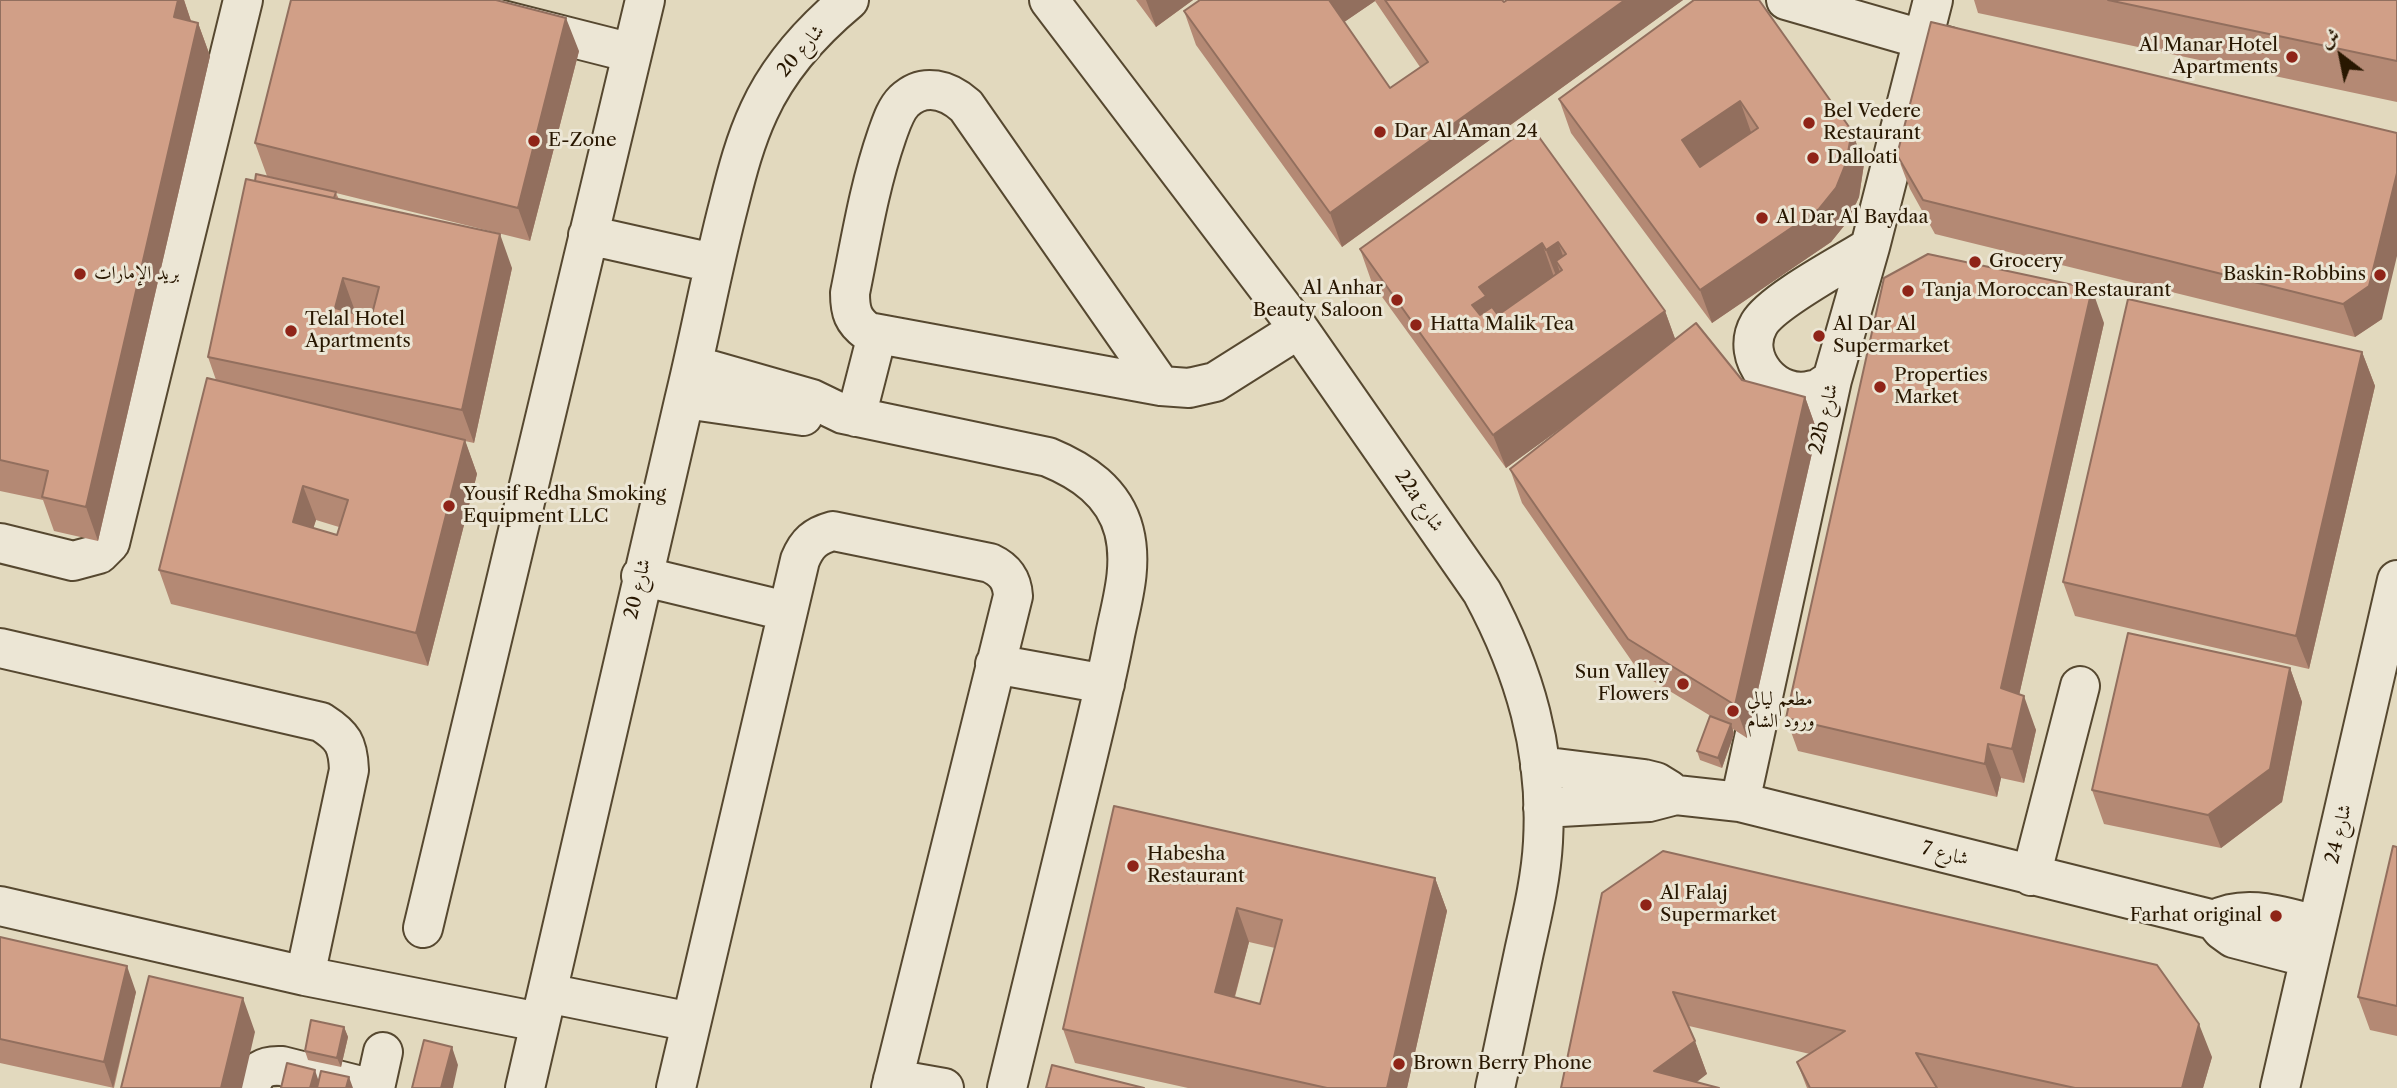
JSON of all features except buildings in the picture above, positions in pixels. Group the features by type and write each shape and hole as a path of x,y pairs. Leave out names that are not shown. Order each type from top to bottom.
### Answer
{"street":[{"path":"0,543 73,561 99,554 110,543 243,0"},
{"path":"423,0 632,53"},
{"path":"423,928 645,0"},
{"name":"شارع 20","path":"524,1088 641,576 689,382 713,263 744,146 760,108 780,73 806,40 849,0"},
{"name":"22a شارع","path":"1049,0 1298,330 1482,592 1505,634 1522,678 1534,724 1543,808 1539,879 1495,1088"},
{"path":"1786,0 1976,54"},
{"name":"22b شارع","path":"1740,802 1832,380 1870,247 1933,0"},
{"path":"1161,386 966,106 953,94 936,89 919,92 904,101 894,116 873,175 850,293 850,309 856,323 868,332 1161,386 1189,388 1215,382 1298,330"},
{"path":"588,235 713,263"},
{"path":"1832,380 1814,390 1792,391 1773,383 1759,367 1756,357 1754,346 1758,325 1772,309 1870,247"},
{"path":"849,415 877,335"},
{"path":"689,382 812,398 849,415 1048,457 1073,467 1096,483 1113,505 1124,529 1128,556 1126,583 1105,684 1007,1088"},
{"path":"46,555 55,517"},
{"path":"676,1088 800,560 806,546 818,536 833,531 990,563 1008,575 1012,586 1013,596 892,1083 944,1088"},
{"path":"641,576 786,611"},
{"name":"شارع 24","path":"2280,1088 2397,580"},
{"path":"0,648 321,722 338,732 348,750 349,770 305,976"},
{"path":"995,664 1105,684"},
{"path":"2031,876 2080,686"},
{"name":"شارع 7","path":"1540,766 1644,779 1656,782 1676,795"},
{"name":"شارع 7","path":"1543,808 1649,802 1676,795 1740,802 2214,920 2232,937 2314,941"},
{"path":"0,906 305,976 543,1007 691,1022"},
{"path":"250,1088 255,1073 268,1065 282,1066 369,1088"}],"place":[{"name":"Al Manar Hotel Apartments","path":"2292,57"},
{"name":"Bel Vedere Restaurant","path":"1809,123"},
{"name":"Dar Al Aman 24","path":"1380,132"},
{"name":"E-Zone","path":"534,141"},
{"name":"Dalloati","path":"1813,158"},
{"name":"Al Dar Al Baydaa","path":"1762,218"},
{"name":"Grocery","path":"1975,262"},
{"name":"بريد الإمارات","path":"80,274"},
{"name":"Baskin-Robbins","path":"2380,275"},
{"name":"Tanja Moroccan Restaurant","path":"1908,291"},
{"name":"Al Anhar Beauty Saloon","path":"1397,300"},
{"name":"Hatta Malik Tea","path":"1416,325"},
{"name":"Telal Hotel Apartments","path":"291,331"},
{"name":"Al Dar Al Supermarket","path":"1819,336"},
{"name":"Properties Market","path":"1880,387"},
{"name":"Yousif Redha Smoking Equipment LLC","path":"449,506"},
{"name":"Sun Valley Flowers","path":"1683,684"},
{"name":"مطعم ليالي ورود الشام","path":"1733,711"},
{"name":"Habesha Restaurant","path":"1133,866"},
{"name":"Al Falaj Supermarket","path":"1646,905"},
{"name":"Farhat original","path":"2276,916"},
{"name":"Brown Berry Phone","path":"1399,1064"}]}
